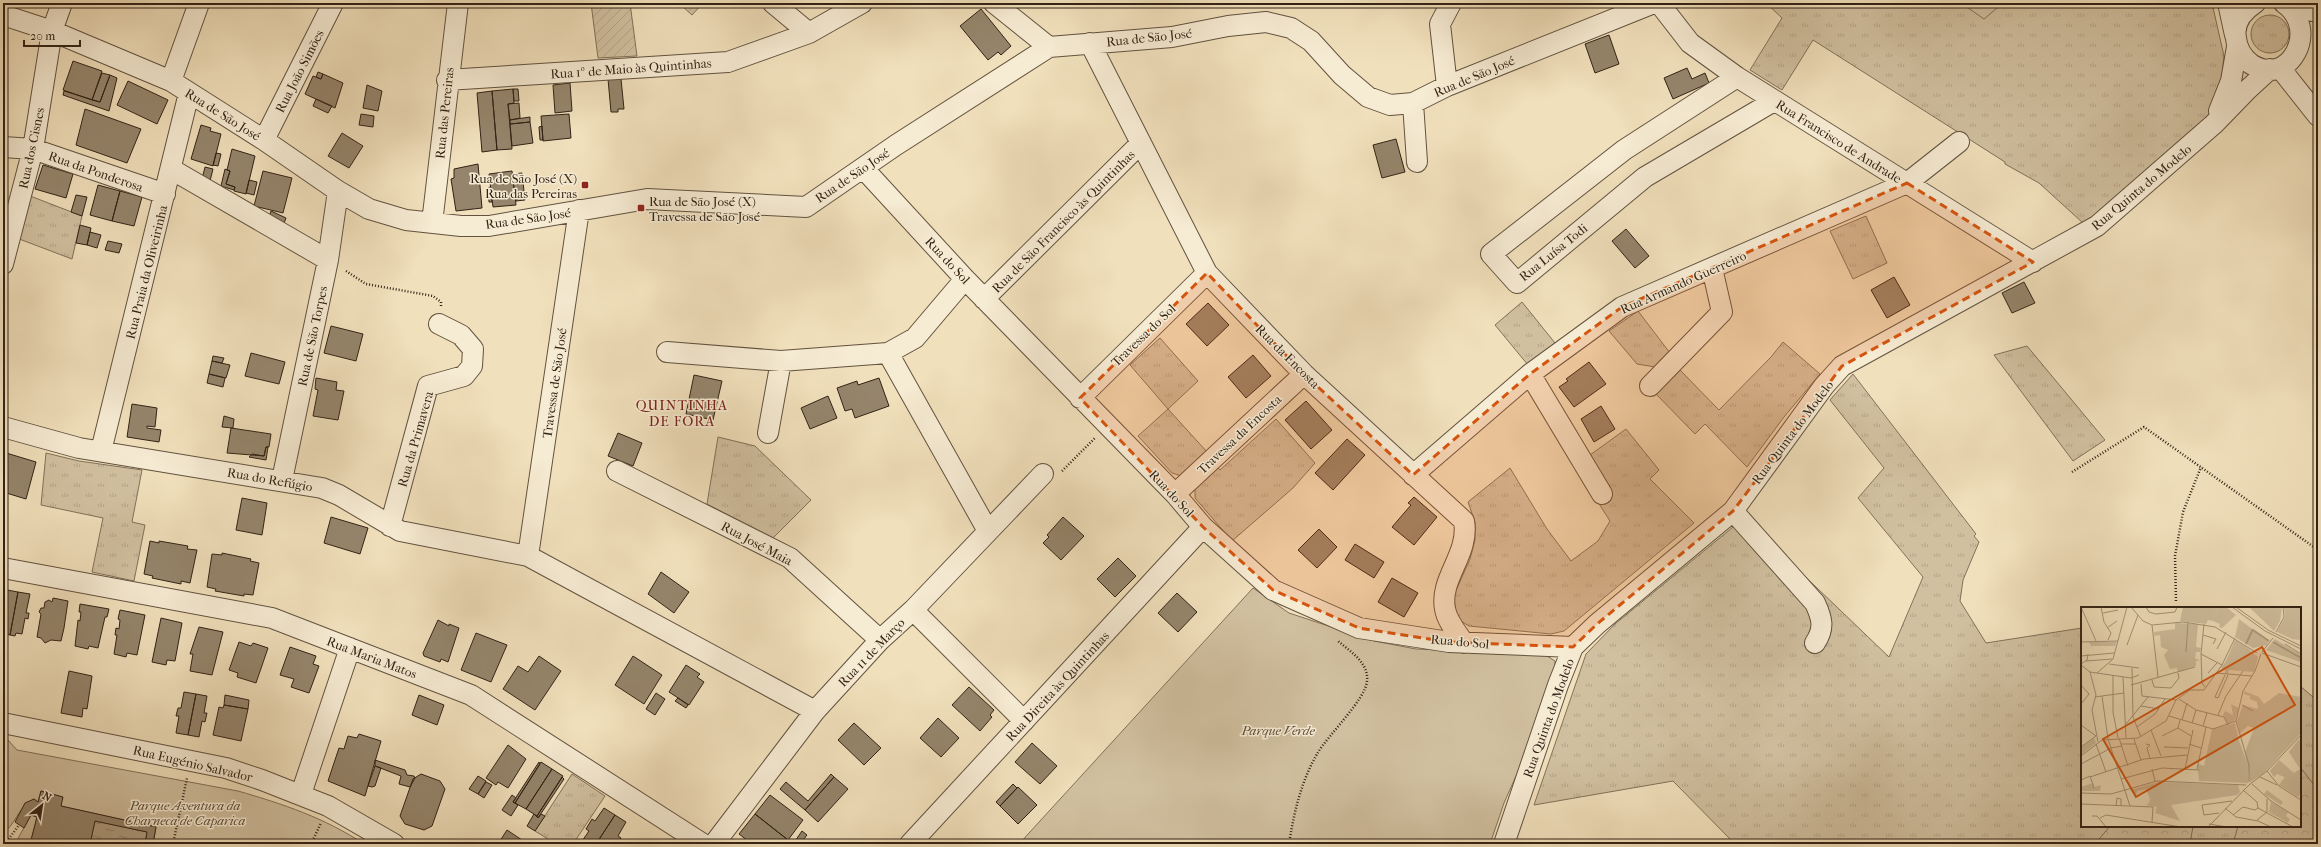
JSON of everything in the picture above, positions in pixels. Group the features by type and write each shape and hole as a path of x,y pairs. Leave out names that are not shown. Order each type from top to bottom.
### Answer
{"street":[{"name":"Rua dos Cisnes","path":"3,264 33,149 52,31 62,3"},
{"path":"171,82 199,3"},
{"name":"Rua João Simões","path":"264,140 333,3"},
{"name":"Rua das Pereiras","path":"432,224 447,80 458,3"},
{"path":"773,3 809,33"},
{"name":"Rua 1º de Maio às Quintinhas","path":"447,80 728,62 809,33 862,3"},
{"path":"994,3 1049,47"},
{"path":"1447,86 1440,24 1451,3"},
{"name":"Rua de São José","path":"3,15 52,31 171,82 264,140 338,191 369,209 386,216 432,224 489,226 647,199 806,207 863,168 1049,47 1090,42 1172,38 1228,26 1266,22 1291,28 1311,41 1342,75 1368,97 1390,105 1413,103 1447,86 1654,3"},
{"name":"Rua Francisco de Andrade","path":"1659,3 1690,43 1737,77 2033,262"},
{"path":"2228,3 2236,42 2247,61 2254,65 2282,65 2318,38"},
{"name":"Rua Quinta do Modelo","path":"2206,131 2228,92 2236,42 2236,26 2240,17 2255,3"},
{"path":"2282,65 2302,49 2305,38 2304,27 2299,16 2288,5"},
{"path":"2288,5 2318,12"},
{"name":"Rua da Encosta","path":"1090,42 1207,273 1304,374 1464,521 1466,533 1462,550 1444,592 1445,609 1451,623 1464,643"},
{"path":"2282,65 2318,116"},
{"name":"Rua Quinta do Modelo","path":"1504,844 1558,685 1573,647 1597,624 1733,511 1842,366 2098,226 2282,65"},
{"name":"Rua Luísa Todi","path":"1737,77 1624,150 1491,254 1517,283 1645,177 1774,100"},
{"name":"Rua Praia da Oliveirinha","path":"101,451 189,92"},
{"path":"1413,103 1417,162"},
{"name":"Rua Armando Guerreiro","path":"1413,475 1530,374 1622,307 1907,184 1959,142"},
{"name":"Rua de São Francisco às Quintinhas","path":"984,299 1141,143"},
{"name":"Rua da Ponderosa","path":"3,147 33,149 165,194"},
{"name":"Rua do Sol","path":"863,168 984,299 1175,494 1202,527 1273,590 1359,628 1464,643 1573,647"},
{"path":"171,169 328,260"},
{"name":"Rua de São Torpes","path":"282,480 328,260 338,191"},
{"name":"Travessa de São José","path":"528,556 579,210"},
{"path":"1650,386 1722,312 1712,268"},
{"name":"Travessa do Sol","path":"1080,398 1207,273"},
{"path":"666,352 781,361 888,353 915,338 965,279"},
{"name":"Rua da Primavera","path":"390,526 428,386 464,376 472,366 472,349 461,335 439,324"},
{"path":"888,353 988,531"},
{"path":"768,433 781,361"},
{"name":"Travessa da Encosta","path":"1175,494 1304,374"},
{"path":"1530,374 1602,494"},
{"name":"Rua do Refúgio","path":"3,427 68,445 282,480 322,488 339,495 390,526 410,534 528,556 815,711"},
{"name":"Rua José Maia","path":"617,472 790,558 880,640"},
{"name":"Rua 11 de Março","path":"714,844 815,711 880,640 913,610 1043,474"},
{"path":"1733,511 1815,603 1821,616 1823,626 1821,634 1815,643"},
{"name":"Rua Direita às Quintinhas","path":"910,844 1202,527"},
{"name":"Rua Maria Matos","path":"3,568 272,618 471,695 703,844"},
{"path":"913,610 1024,721"},
{"path":"301,794 350,648"},
{"name":"Rua Eugénio Salvador","path":"3,723 226,768 301,794 353,819 394,844"}],"path":[{"path":"328,260 366,284 433,296 442,302 439,324"},
{"path":"1043,474 1050,483 1107,425"},
{"path":"2072,472 2144,428 2318,550"},
{"path":"2176,601 2175,556 2183,512 2201,467"},
{"path":"1289,844 1295,807 1309,770 1318,753 1338,724 1363,697 1368,682 1366,668 1354,654 1324,628 1323,621 1326,613"},
{"path":"173,844 189,760"},
{"path":"311,844 322,820"},
{"path":"5,844 19,825"}],"highlighted area":[{"path":"1907,183 2033,262 1842,366 1733,511 1597,624 1573,647 1449,642 1359,628 1273,590 1203,527 1080,398 1207,273 1304,374 1413,475 1530,374 1622,307"}],"green space":[{"path":"591,3 630,3 637,56 598,58"},
{"path":"684,3 703,3 692,15 682,6"},
{"path":"1766,3 2212,3 2224,56 2221,86 2212,112 2106,212 2083,223 2039,183 2005,164 2005,162 1813,40 1782,90 1750,70 1782,18"},
{"path":"1961,3 2003,3 1984,19"},
{"path":"2270,15 2283,21 2289,34 2283,47 2270,53 2257,47 2251,34 2257,21"},
{"path":"25,194 82,216 72,259 14,237"},
{"path":"1866,216 1887,263 1853,279 1830,231"},
{"path":"1522,302 1555,343 1528,365 1495,325"},
{"path":"1638,311 1670,353 1655,367 1637,364 1609,331"},
{"path":"1160,338 1198,381 1168,409 1130,365"},
{"path":"1783,342 1820,374 1784,417 1747,467 1705,424 1695,434 1654,392 1678,368 1719,410 1771,357"},
{"path":"2027,346 2105,440 2073,461 1994,355"},
{"path":"1853,374 1976,534 1974,536 1979,542 1963,580 1960,601 1986,643 2081,628 2081,827 2301,827 2301,687 2318,701 2318,844 1727,844 1731,840 1673,781 1534,805 1586,654 1615,624 1744,518 1889,657 1923,577 1858,498 1884,468 1830,400"},
{"path":"1168,409 1208,453 1181,476 1172,473 1138,436"},
{"path":"1276,419 1315,463 1293,488 1232,541 1195,498 1195,486 1216,466 1220,470"},
{"path":"1626,429 1659,470 1650,479 1694,523 1564,631 1551,634 1469,626 1456,618 1454,595 1470,559 1475,540 1475,522 1468,502 1510,468 1547,529 1571,561 1598,541 1610,521 1596,499 1611,489 1590,455"},
{"path":"718,437 755,446 811,500 773,538 707,504"},
{"path":"46,453 79,461 142,470 132,522 145,525 134,581 92,572 103,518 41,505"},
{"name":"Parque Verde","path":"1253,588 1289,613 1374,641 1416,649 1544,654 1555,661 1555,679 1529,747 1504,803 1490,844 1019,844"},
{"name":"Parque Aventura da Charneca de Caparica","path":"3,739 7,739 17,750 238,791 271,801 319,819 364,844 153,844 156,827 61,806 62,797 41,791 38,802 34,799 25,805 6,831 3,828"},
{"path":"2301,768 2318,790 2318,844 2233,844 2238,827 2301,827"},
{"path":"572,774 605,796 573,844 556,844 535,831"},
{"path":"31,815 37,817 30,844 15,844"},
{"path":"2109,827 2193,827 2190,844 2095,844"},
{"path":"1886,839 1908,844 1880,844"}],"water":[{"path":"95,821 147,832 145,844 90,844"}],"building":[{"path":"981,9 1011,46 1001,55 998,52 988,60 960,26"},
{"path":"1609,35 1619,64 1595,73 1585,44"},
{"path":"73,61 102,71 92,100 63,90"},
{"path":"1687,68 1692,79 1705,73 1709,83 1673,99 1664,78"},
{"path":"318,72 323,74 321,79 316,77"},
{"path":"102,73 110,75 100,102 92,100"},
{"path":"323,74 343,83 335,108 305,94 313,76 321,79"},
{"path":"110,75 117,78 109,111 63,95 64,91 100,102"},
{"path":"608,79 621,79 624,109 618,109 618,112 611,112"},
{"path":"128,81 168,100 157,124 117,105"},
{"path":"570,83 572,111 555,113 553,85"},
{"path":"367,85 382,91 378,111 363,108"},
{"path":"513,89 514,103 508,104 512,149 497,150 492,91"},
{"path":"513,89 518,89 519,101 514,101"},
{"path":"492,91 497,150 482,152 477,93"},
{"path":"316,99 332,106 328,113 313,106"},
{"path":"519,103 520,118 510,120 508,104"},
{"path":"85,109 141,129 127,163 76,145"},
{"path":"361,114 374,116 373,127 359,125"},
{"path":"569,114 571,138 543,141 541,116"},
{"path":"530,117 530,122 510,124 510,120"},
{"path":"530,122 533,143 512,146 510,124"},
{"path":"201,125 211,128 210,131 221,134 213,166 191,159"},
{"path":"542,126 543,140 540,140 539,127"},
{"path":"342,133 363,146 349,168 328,156"},
{"path":"1396,139 1405,172 1382,178 1373,145"},
{"path":"232,149 255,156 246,194 234,191 235,187 226,184 230,171 227,170"},
{"path":"216,153 221,154 218,166 213,165"},
{"path":"478,164 482,208 456,211 451,179 454,178 454,169"},
{"path":"43,165 73,174 66,198 35,189"},
{"path":"205,167 213,169 210,181 202,179"},
{"path":"225,169 230,171 226,184 235,187 234,190 221,186"},
{"path":"263,171 292,178 283,213 254,206"},
{"path":"512,171 516,205 493,207 489,174"},
{"path":"522,173 525,200 516,201 512,174"},
{"path":"249,180 257,182 254,195 246,193"},
{"path":"98,185 120,191 112,221 90,215"},
{"path":"490,187 492,202 489,202 488,188"},
{"path":"120,191 142,197 134,226 112,221"},
{"path":"76,195 87,197 82,216 71,212"},
{"path":"271,211 286,218 283,226 268,219"},
{"path":"80,225 91,228 87,245 76,243"},
{"path":"1626,229 1649,256 1635,268 1612,241"},
{"path":"90,232 101,235 97,248 87,245"},
{"path":"108,241 122,244 119,253 105,250"},
{"path":"1894,277 1910,305 1887,318 1871,290"},
{"path":"2024,282 2035,303 2012,313 2002,293"},
{"path":"1208,303 1229,325 1207,346 1186,324"},
{"path":"331,326 363,334 356,361 324,353"},
{"path":"251,353 285,362 279,384 245,376"},
{"path":"1253,355 1271,376 1246,398 1228,377"},
{"path":"213,356 224,358 222,363 212,361"},
{"path":"212,361 230,365 226,378 209,374"},
{"path":"1589,362 1606,384 1574,407 1559,387 1568,381 1566,379"},
{"path":"209,374 225,378 223,387 207,383"},
{"path":"694,375 722,381 713,420 686,414"},
{"path":"316,378 337,382 336,390 344,391 338,420 313,416 318,390 315,389"},
{"path":"879,378 889,406 855,418 852,409 845,411 837,388 857,381 858,385"},
{"path":"828,396 837,418 810,429 801,408"},
{"path":"1306,401 1332,430 1311,449 1285,420"},
{"path":"132,404 157,408 155,427 147,426 147,428 161,430 159,442 127,437"},
{"path":"1601,406 1615,429 1594,442 1581,419"},
{"path":"224,416 234,419 233,428 222,427"},
{"path":"231,428 271,434 269,447 266,447 264,456 227,453"},
{"path":"618,433 642,443 633,466 608,456"},
{"path":"1347,439 1365,455 1333,490 1315,473"},
{"path":"266,447 268,447 266,460 249,457 252,454 264,456"},
{"path":"3,452 36,462 26,499 3,492"},
{"path":"1414,497 1437,517 1414,545 1392,527 1411,505 1408,503"},
{"path":"242,498 267,503 262,535 236,530"},
{"path":"331,517 368,528 360,554 324,543"},
{"path":"1063,517 1084,536 1061,560 1043,543 1049,537 1047,535"},
{"path":"1319,529 1337,547 1317,568 1298,550"},
{"path":"150,541 188,546 187,549 197,550 190,583 181,581 181,584 152,578 153,576 144,574"},
{"path":"1355,544 1384,562 1374,578 1345,560"},
{"path":"222,553 251,559 250,561 259,563 253,595 244,594 244,596 215,591 216,589 207,587 212,554 222,555"},
{"path":"1118,558 1136,576 1115,597 1097,579"},
{"path":"661,572 689,592 674,613 648,594"},
{"path":"1392,578 1418,593 1404,617 1378,602"},
{"path":"3,587 7,588 4,604 3,604"},
{"path":"7,590 18,592 10,635 4,634 3,631 3,608"},
{"path":"18,592 30,594 26,613 29,613 28,619 25,618 22,634 16,633 15,636 10,635"},
{"path":"1177,593 1197,612 1178,632 1158,613"},
{"path":"53,598 68,601 64,628 61,641 51,640 45,643 41,638 37,637 41,614 39,612 41,608 44,608 45,602 49,600 52,602"},
{"path":"80,604 109,609 107,617 105,617 98,648 89,646 88,649 75,646 78,620 80,621"},
{"path":"120,610 145,615 137,655 127,653 126,657 114,654 117,635 115,635 116,628 119,629 120,620 118,619"},
{"path":"161,618 182,623 175,661 167,660 166,665 152,662"},
{"path":"438,620 449,626 449,624 459,628 448,662 441,659 440,662 424,656 423,653"},
{"path":"199,627 223,632 212,675 190,671 193,654 190,654"},
{"path":"476,633 507,645 491,682 461,670"},
{"path":"239,642 251,646 253,643 268,648 256,683 237,677 238,673 229,670"},
{"path":"290,647 316,656 313,664 319,666 309,693 291,687 294,679 280,675"},
{"path":"539,656 561,671 535,710 503,689 518,666 528,672"},
{"path":"633,656 662,675 644,704 615,685"},
{"path":"686,665 700,674 697,677 704,682 689,705 669,692"},
{"path":"69,671 92,676 87,709 83,708 82,717 61,713"},
{"path":"969,687 994,710 990,715 992,717 980,731 952,705"},
{"path":"184,692 196,694 188,735 176,733 179,716 176,716 178,708 181,708"},
{"path":"656,693 665,699 655,715 646,709"},
{"path":"196,694 207,696 204,713 207,713 205,722 202,721 199,737 188,735"},
{"path":"225,695 249,700 248,709 224,705"},
{"path":"419,695 444,705 437,725 412,715"},
{"path":"678,698 688,705 686,708 675,701"},
{"path":"224,705 248,709 241,741 213,735 219,707 223,708"},
{"path":"938,718 959,738 941,757 920,738"},
{"path":"854,723 881,748 864,765 838,740"},
{"path":"359,734 381,741 365,796 328,781 339,748 344,749 348,736 357,738"},
{"path":"1032,743 1057,766 1040,784 1015,762"},
{"path":"508,745 526,759 508,788 498,782 496,785 486,778"},
{"path":"375,760 405,770 407,775 414,776 415,778 410,787 399,784 401,776 375,766"},
{"path":"539,762 540,764 515,803 513,802"},
{"path":"541,762 552,769 526,809 515,803"},
{"path":"375,766 381,768 375,786 372,787 368,786"},
{"path":"552,769 563,776 537,816 526,809"},
{"path":"421,774 440,781 445,789 432,826 424,830 405,824 400,816 413,779"},
{"path":"831,774 834,777 805,810 780,789 786,782 808,801"},
{"path":"478,776 486,781 478,794 469,789"},
{"path":"562,777 564,779 538,818 537,816"},
{"path":"834,777 848,789 818,822 805,810"},
{"path":"486,782 492,785 484,798 478,794"},
{"path":"1013,784 1017,788 1000,806 996,802"},
{"path":"1018,787 1037,805 1018,824 1000,806"},
{"path":"41,791 63,797 61,806 156,827 153,844 145,844 147,832 95,821 90,844 30,844 37,817 31,815 24,828 15,822 25,803 34,799 38,802"},
{"path":"512,795 516,798 513,802 518,805 511,816 502,810"},
{"path":"770,795 803,820 788,840 755,814"},
{"path":"604,808 615,815 596,844 580,844 589,831 586,829 592,819 595,821"},
{"path":"534,814 538,818 541,814 545,816 535,831 527,826"},
{"path":"755,814 788,840 785,844 752,844 739,834"},
{"path":"615,815 626,822 618,836 621,838 617,844 596,844"},
{"path":"507,830 528,844 498,844"},
{"path":"802,831 807,835 800,844 793,844"}],"place":[{"name":"Rua de São José (X) Rua das Pereiras","path":"585,185"},
{"name":"Rua de São José (X) Travessa de São José","path":"641,208"}],"district":[{"name":"QUINTINHA DE FORA","path":"682,414"}]}
